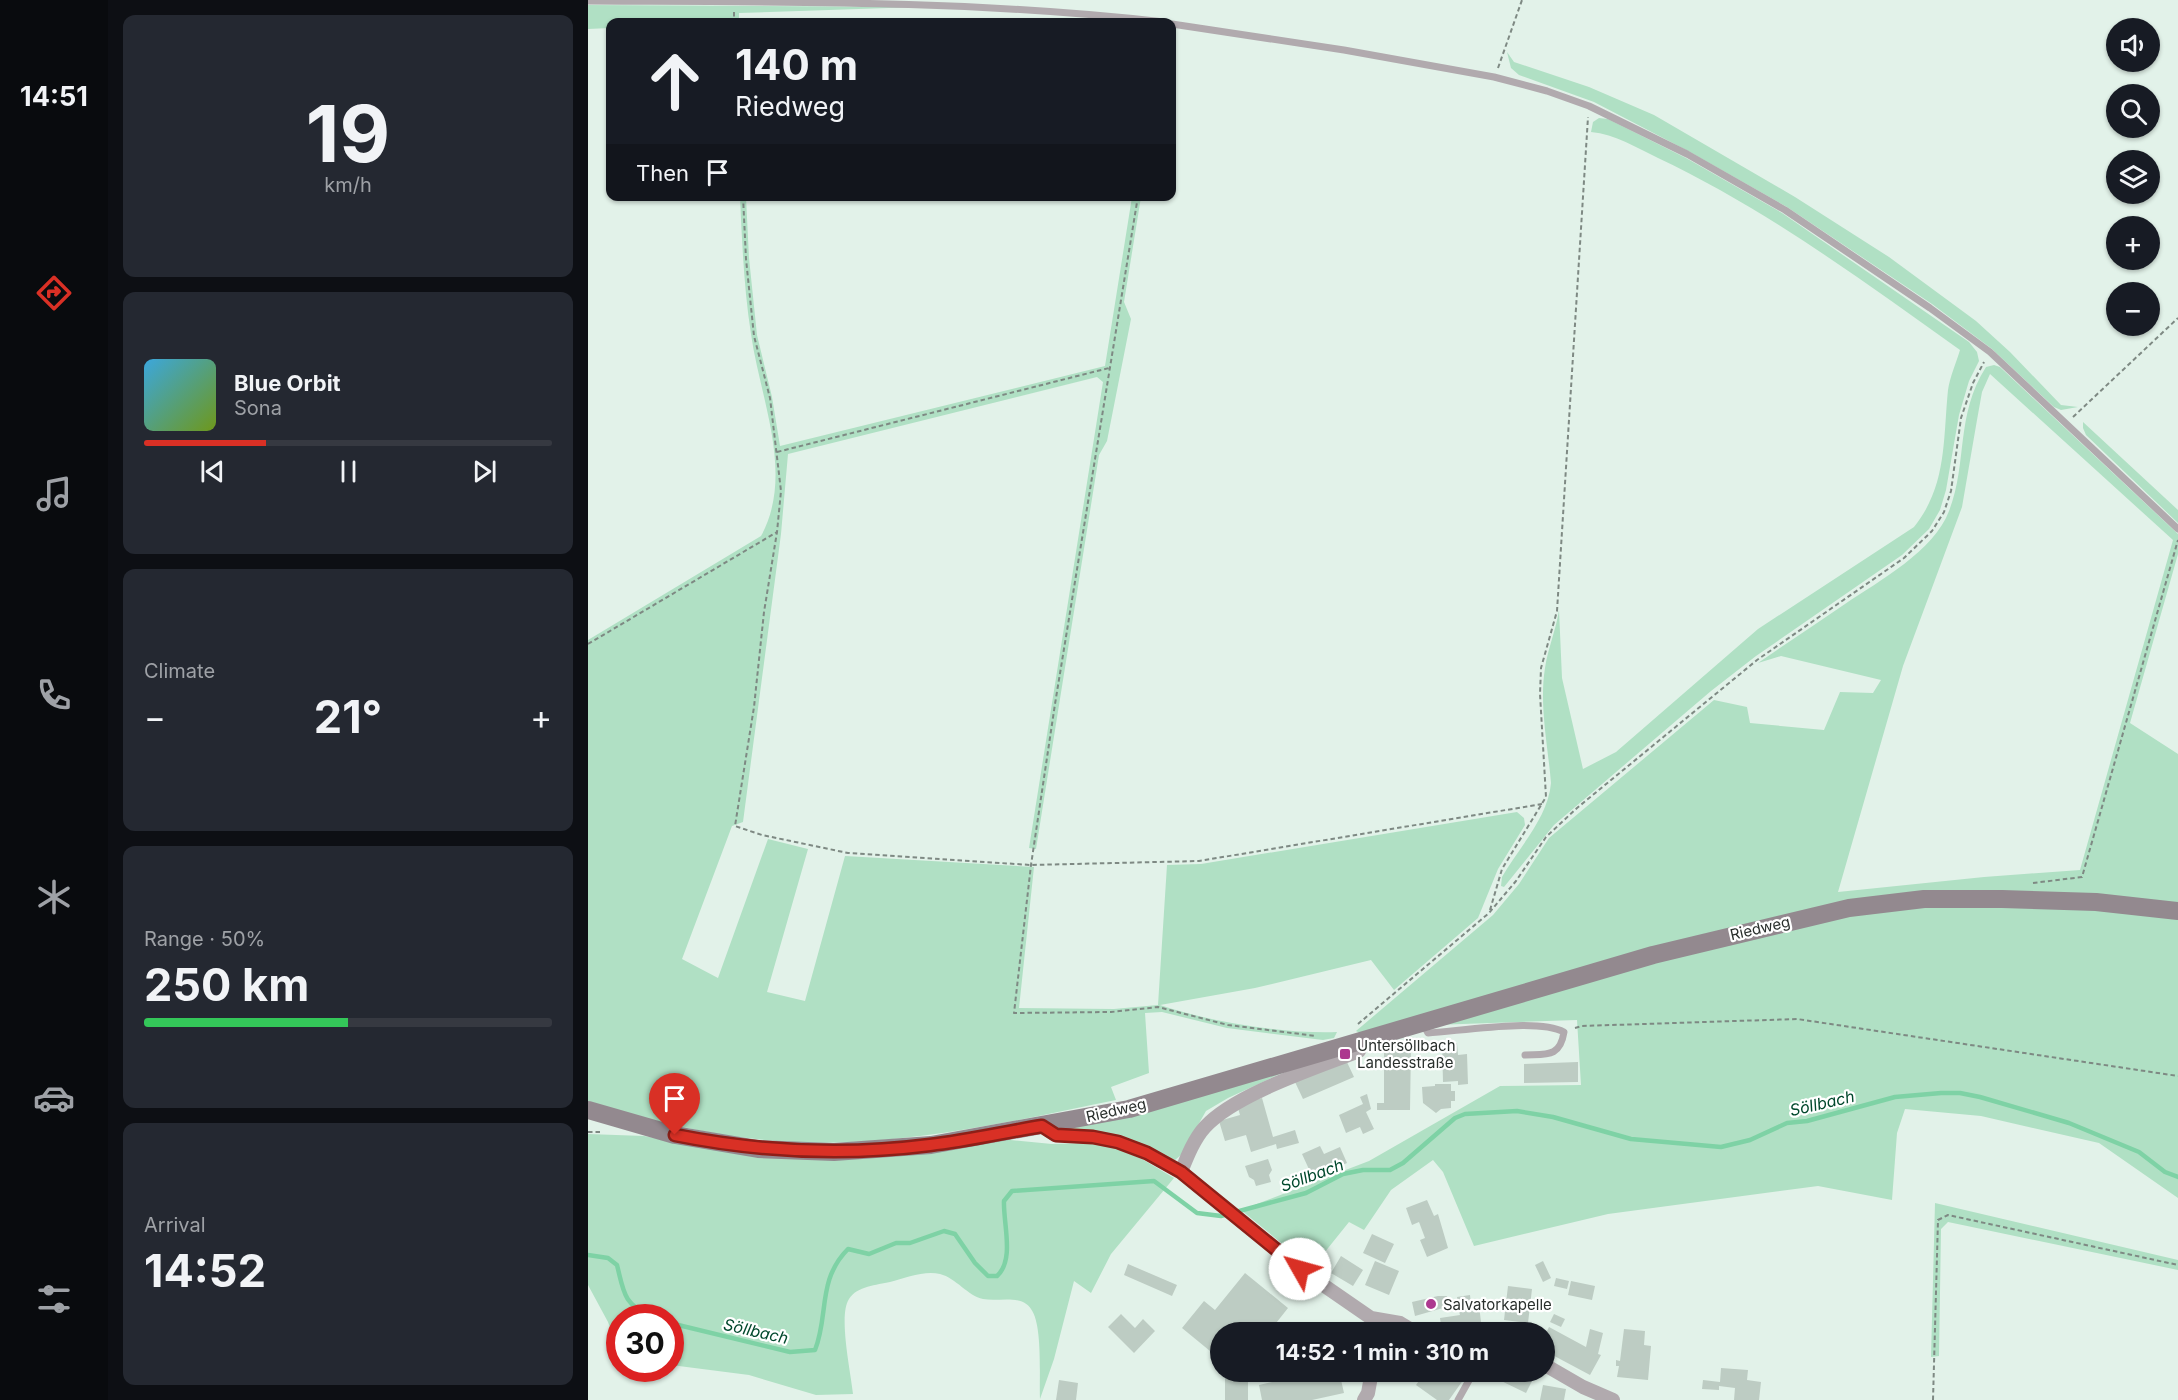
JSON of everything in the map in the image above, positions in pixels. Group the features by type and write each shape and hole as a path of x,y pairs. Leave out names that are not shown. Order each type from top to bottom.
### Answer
{"main road":[{"name":"Riedweg","path":"588,1110 630,1124 721,1144 796,1151 882,1150 931,1145 1129,1109 1653,955 1849,908 1924,900 2002,899 2096,902 2178,910"}],"street":[{"path":"1181,1172 1204,1127 1230,1106 1295,1076 1359,1051 1355,1041"},
{"path":"1042,1126 1056,1135 1093,1137 1118,1142 1147,1153 1181,1172 1240,1222 1367,1322"},
{"path":"1555,1371 1583,1387 1613,1400"},
{"path":"1364,1400 1370,1382"}],"lane":[{"path":"588,2 919,2 1095,12 1136,18"},
{"path":"1176,25 1344,50 1494,78 1547,91 1589,106 1687,154 1785,210 1930,308 1990,352 2178,529"},
{"path":"1422,1022 1428,1033 1534,1025 1554,1027 1564,1032 1559,1047 1551,1054 1525,1055"},
{"path":"1458,1400 1468,1382"}],"path":[{"path":"1494,78 1522,0"},
{"path":"1489,913 1502,869 1542,804 1547,787 1540,694 1541,668 1557,611 1589,106"},
{"path":"743,201 746,259 754,336 770,398 781,490 735,826 762,835 848,853 1031,865 1199,861 1542,804"},
{"path":"1137,201 1108,369 1031,865 1014,1013 1111,1012 1158,1007 1228,1024 1313,1036 1324,1035"},
{"path":"2066,424 2178,318"},
{"path":"1355,1041 1347,1033 1489,913 1516,881 1546,837 1577,808 1757,660 1904,558 1932,531 1944,512 1950,491 1961,418 1973,382 1990,352"},
{"path":"777,452 1108,369"},
{"path":"588,644 777,532"},
{"path":"2026,884 2082,877 2178,540"},
{"path":"1564,1032 1582,1026 1797,1019 2178,1076"},
{"path":"1933,1400 1938,1220 1948,1215 2178,1265"}],"green space":[{"path":"588,5 918,7 739,13 739,18 606,18 606,28 588,29"},
{"path":"1507,52 1514,62 1589,87 1654,115 1795,197 1889,257 1976,321 2010,352 2061,405 2078,407 2061,410 2054,407 1992,349 1932,304 1787,207 1690,152 1594,102 1519,75 1511,68"},
{"path":"1599,118 1608,119 1686,158 1782,213 1969,342 1977,352 1979,361 1969,381 1959,415 1946,490 1940,510 1929,529 1902,555 1756,656 1711,691 1554,825 1504,887 1501,886 1502,877 1539,820 1549,796 1551,783 1543,711 1543,682 1559,610 1562,678 1583,769 1616,752 1758,629 1914,527 1933,495 1938,479 1944,445 1948,390 1960,350 1813,247 1737,200 1626,142 1591,132 1593,122"},
{"path":"740,201 746,201 757,335 772,397 780,446 1105,366 1131,201 1140,201 1124,302 1131,319 1107,441 1099,455 1036,849 1029,848 1103,382 1097,377 788,454 781,534 743,822 732,826 682,959 718,978 768,839 808,849 767,992 805,1001 845,856 1034,867 1019,1008 1114,1009 1158,1005 1167,865 1201,864 1517,812 1524,818 1525,825 1498,869 1478,918 1394,990 1371,960 1255,988 1160,1005 1201,1017 1248,1026 1295,1031 1337,1032 1334,1038 1323,1040 1227,1028 1162,1012 1145,1013 1149,1073 1111,1087 1116,1100 937,1134 846,1142 801,1142 735,1136 692,1129 629,1114 588,1101 588,640 761,536 771,512 775,487 775,462 767,410 755,359 744,265"},
{"path":"1994,365 2000,367 2178,534 2178,554 2130,723 2178,754 2178,904 1920,893 1360,1033 1356,1031 1493,915 1519,884 1549,838 1714,700 1747,707 1750,723 1824,730 1840,692 1873,693 1881,680 1781,656 1758,663 1904,564 1942,526 1955,493 1970,403 1976,385 1986,367","holes":["1990,374 2173,540 2080,870 1838,892 1903,666 1962,507 1982,392"]},
{"path":"2083,422 2178,510 2178,523 2086,435"},
{"path":"2002,906 2096,910 2178,918 2178,1198 2099,1143 1981,1116 1905,1109 1897,1133 1892,1200 1818,1186 1608,1214 1474,1246 1443,1172 1433,1160 1391,1190 1364,1230 1349,1222 1312,1268 1241,1210 1369,1161 1500,1086 1581,1085 1577,1020 1434,1025 1726,943 1850,915 1924,907"},
{"path":"1295,1067 1228,1098 1206,1111 1181,1155 1175,1160 1064,1130"},
{"path":"588,1134 644,1136 719,1150 1000,1139 1052,1144 1088,1143 1115,1148 1142,1159 1174,1178 1111,1254 1091,1293 1074,1281 1054,1359 1040,1399 1039,1339 1035,1317 1027,1304 1016,1300 983,1299 940,1274 915,1275 868,1287 857,1291 849,1299 846,1307 845,1331 853,1394 816,1395 749,1375 684,1367 684,1304 606,1304 606,1318 588,1285"},
{"path":"1935,1203 2178,1260 2178,1270 1948,1222 1941,1229 1939,1356 1931,1357"}],"building":[{"path":"1442,1043 1457,1043 1458,1055 1467,1054 1468,1084 1458,1085 1458,1081 1443,1082"},
{"path":"1384,1045 1411,1045 1410,1110 1377,1110 1377,1103 1384,1103"},
{"path":"1346,1060 1354,1077 1303,1099 1295,1082"},
{"path":"1578,1062 1578,1082 1524,1083 1524,1064"},
{"path":"1435,1084 1451,1084 1451,1091 1455,1091 1455,1101 1451,1101 1451,1108 1441,1109 1436,1113 1423,1103 1422,1087 1435,1086"},
{"path":"1367,1094 1371,1109 1366,1112 1374,1129 1363,1134 1360,1127 1346,1133 1339,1115 1363,1104 1360,1097"},
{"path":"1262,1098 1273,1137 1295,1130 1299,1143 1277,1149 1276,1144 1251,1152 1246,1135 1225,1141 1219,1121 1240,1115 1237,1105"},
{"path":"1320,1146 1324,1154 1340,1147 1347,1163 1313,1178 1302,1154"},
{"path":"1268,1159 1272,1170 1269,1175 1271,1182 1256,1186 1245,1166"},
{"path":"1427,1200 1434,1216 1438,1214 1448,1248 1427,1257 1420,1240 1425,1238 1419,1222 1412,1225 1406,1208"},
{"path":"1372,1234 1394,1244 1385,1263 1363,1253"},
{"path":"1341,1256 1363,1270 1353,1286 1331,1273"},
{"path":"1375,1261 1399,1271 1389,1295 1365,1285"},
{"path":"1543,1261 1551,1278 1543,1282 1535,1265"},
{"path":"1128,1264 1177,1285 1172,1296 1124,1275"},
{"path":"1245,1273 1288,1308 1277,1322 1210,1322 1210,1351 1182,1328 1204,1301 1215,1310"},
{"path":"1556,1278 1569,1281 1567,1289 1554,1286"},
{"path":"1571,1281 1595,1286 1592,1300 1568,1295"},
{"path":"1508,1286 1532,1289 1528,1322 1504,1320"},
{"path":"1470,1295 1471,1304 1479,1305 1481,1322 1441,1322 1440,1318 1460,1315 1458,1308 1467,1307 1467,1305 1458,1306 1457,1297"},
{"name":"Salvatorkapelle","path":"1447,1296 1450,1306 1415,1316 1412,1302"},
{"path":"1121,1314 1135,1328 1143,1319 1155,1331 1134,1353 1108,1327"},
{"path":"1554,1314 1565,1319 1561,1327 1555,1322 1550,1322"},
{"path":"1590,1329 1603,1333 1598,1354 1601,1355 1590,1375 1555,1356 1555,1330 1586,1347"},
{"path":"1624,1329 1645,1331 1644,1345 1651,1346 1648,1380 1617,1377 1619,1366 1616,1366 1616,1360 1620,1361"},
{"path":"1721,1368 1748,1370 1747,1380 1761,1382 1759,1400 1734,1400 1735,1388 1719,1386 1719,1390 1702,1389 1703,1380 1720,1382"},
{"path":"1059,1380 1078,1383 1076,1400 1056,1400"},
{"path":"1225,1382 1248,1382 1248,1400 1225,1400"},
{"path":"1272,1382 1342,1382 1344,1393 1312,1400 1262,1400 1259,1385"},
{"path":"1418,1382 1462,1382 1449,1400 1437,1400 1416,1385"},
{"path":"1503,1382 1532,1382 1526,1393"},
{"path":"1543,1385 1566,1389 1564,1400 1540,1400"}],"waterway":[{"name":"Söllbach","path":"684,1326 790,1352 815,1350 828,1285 838,1261 848,1249 869,1254 896,1243 910,1243 944,1231 955,1234 975,1263 988,1276 997,1276 1006,1261 1004,1201 1012,1191 1154,1181 1197,1213 1221,1216 1306,1193 1343,1174 1363,1170 1390,1170 1403,1163 1455,1118 1465,1114 1517,1111 1553,1117 1631,1139 1721,1147 1750,1140 1787,1123 1807,1121 1895,1097 1960,1093 2069,1123 2139,1152 2165,1172 2178,1177"},
{"name":"Söllbach","path":"588,1255 608,1258 617,1265 621,1283 632,1304"}],"place":[{"name":"Untersöllbach Landesstraße","path":"1345,1054"},
{"name":"Salvatorkapelle","path":"1431,1304"}],"route":[{"path":"675,1135 758,1149 834,1152 931,1145 1042,1126 1056,1135 1093,1137 1118,1142 1147,1153 1181,1172 1300,1269"}]}
